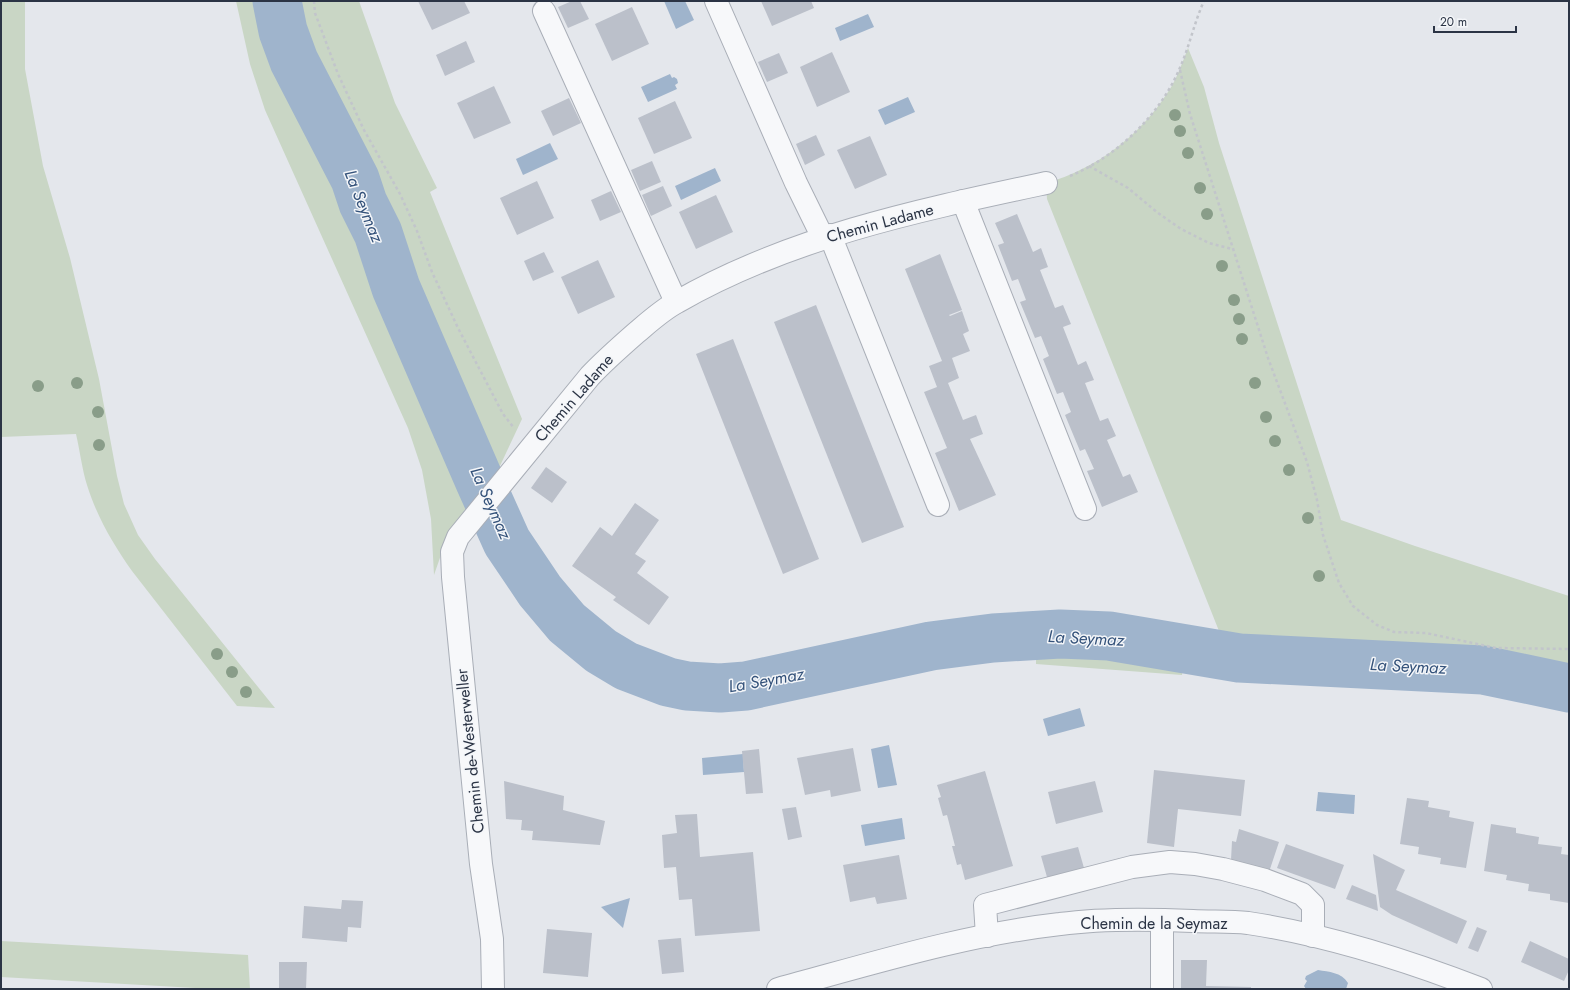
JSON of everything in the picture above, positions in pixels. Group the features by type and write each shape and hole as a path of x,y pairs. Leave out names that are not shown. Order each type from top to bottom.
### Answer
{"street":[{"path":"716,1 796,183 826,237 938,506"},
{"path":"544,11 676,302"},
{"name":"Chemin Ladame","path":"501,484 590,376 611,354 651,320 676,302 760,262 826,237 963,201 1046,183"},
{"path":"963,201 1085,509"},
{"name":"Chemin de-Westerweller","path":"493,989 492,939 481,864 453,577 452,552 458,537 501,484"},
{"path":"987,936 985,905 1132,867 1170,862 1195,864 1223,869 1265,880 1302,894 1313,905 1313,936"},
{"name":"Chemin de la Seymaz","path":"778,989 896,956 987,936 1059,924 1108,920 1247,923 1313,936 1401,960 1481,989"},
{"path":"1162,920 1162,989"}],"path":[{"path":"314,1 316,13 338,74 364,130 400,194 417,231 432,272 458,328 503,414 532,448"},
{"path":"1046,183 1064,178 1089,166 1111,152 1144,123 1169,91 1180,70 1204,1"},
{"path":"1180,70 1190,114 1233,249 1278,386 1292,419 1307,462 1317,500 1323,535 1339,583 1353,606 1377,625 1394,632 1426,633 1496,648 1569,649"},
{"path":"1089,166 1128,188 1158,213 1181,229 1209,244 1233,249"}],"green space":[{"path":"1,1 25,1 25,69 43,166 70,258 99,379 117,476 124,504 138,535 155,559 275,708 237,706 132,571 118,551 91,497 85,479 76,434 1,437"},
{"path":"236,1 359,1 395,103 437,188 430,192 522,419 499,468 450,529 434,575 431,519 422,470 408,428 265,110 250,64"},
{"path":"1188,48 1204,87 1219,143 1341,520 1415,546 1569,596 1569,712 1512,698 1243,665 1183,665 1182,675 1036,664 1036,633 968,638 930,643 787,672 784,662 1016,619 1116,616 1219,631 1047,199 1046,183 1064,177 1099,160 1115,149 1144,123 1157,108 1171,87"},
{"path":"1,941 248,955 250,989 213,989 1,977"}],"water":[{"path":"664,1 685,1 694,20 676,29"},
{"path":"868,14 874,27 840,41 835,28"},
{"path":"670,74 672,78 674,77 677,79 678,83 675,85 677,89 648,102 641,87"},
{"path":"908,97 915,112 885,125 878,110"},
{"path":"550,143 558,159 523,175 516,159"},
{"path":"715,168 721,181 681,200 675,186"},
{"path":"1080,708 1085,726 1048,736 1043,719"},
{"path":"889,745 897,785 878,788 871,749"},
{"path":"743,754 744,772 703,775 702,758"},
{"path":"1318,792 1355,795 1354,814 1316,811"},
{"path":"902,818 905,839 865,846 861,825"},
{"path":"630,898 623,928 601,907"},
{"path":"1318,970 1334,973 1345,979 1348,983 1346,989 1306,989 1304,986 1307,981 1305,979 1306,976"}],"building":[{"path":"418,1 464,1 470,13 432,30"},
{"path":"572,1 580,1 589,19 568,28 558,7"},
{"path":"761,1 811,1 814,8 772,26"},
{"path":"632,7 649,44 612,61 595,24"},
{"path":"466,41 475,62 445,76 436,55"},
{"path":"832,52 850,92 817,107 800,67"},
{"path":"779,53 788,73 767,82 758,62"},
{"path":"494,86 511,123 474,139 457,103"},
{"path":"569,98 581,123 553,136 541,111"},
{"path":"675,101 692,138 654,154 638,118"},
{"path":"816,135 825,155 805,165 796,144"},
{"path":"870,136 887,175 855,189 837,150"},
{"path":"652,161 661,182 640,191 631,170"},
{"path":"537,181 554,218 517,235 500,198"},
{"path":"663,186 672,206 651,216 642,195"},
{"path":"611,191 621,212 600,221 591,200"},
{"path":"716,195 733,232 696,249 679,212"},
{"path":"1017,214 1033,252 1041,248 1048,267 1040,270 1055,308 1063,305 1071,324 1063,327 1078,365 1086,361 1094,380 1085,383 1100,421 1108,418 1116,436 1107,440 1123,477 1130,474 1138,492 1102,507 1087,471 1094,469 1085,449 1080,451 1065,415 1071,412 1063,392 1057,394 1043,359 1049,356 1041,336 1035,338 1020,302 1026,300 1018,279 1012,281 998,245 1004,243 995,223"},
{"path":"544,252 554,272 533,281 524,261"},
{"path":"940,254 962,310 949,315 950,316 962,311 969,331 963,334 970,351 952,358 959,378 948,383 963,420 976,415 983,434 970,439 996,495 959,511 935,453 947,448 924,392 937,387 929,366 942,361 905,269"},
{"path":"598,260 615,297 578,314 561,277"},
{"path":"816,305 904,527 862,543 774,322"},
{"path":"733,339 819,559 783,574 696,354"},
{"path":"546,467 567,482 552,503 531,488"},
{"path":"635,503 659,520 635,554 646,561 637,573 669,597 649,625 613,600 616,597 572,566 600,527 612,536"},
{"path":"853,748 861,791 831,797 830,790 805,795 797,758"},
{"path":"759,749 763,793 746,794 742,751"},
{"path":"1154,770 1245,780 1241,816 1178,809 1174,847 1147,843"},
{"path":"985,771 1013,866 965,880 961,864 957,865 952,846 955,846 947,815 943,816 938,798 941,797 937,785"},
{"path":"504,781 564,796 563,810 605,821 600,845 532,840 533,831 521,830 522,820 506,819"},
{"path":"1095,781 1103,812 1056,824 1048,792"},
{"path":"1407,798 1429,801 1428,807 1450,811 1449,817 1474,822 1466,868 1440,864 1441,858 1418,854 1419,847 1400,844"},
{"path":"796,807 802,837 788,840 782,809"},
{"path":"697,814 700,857 753,852 760,931 695,936 692,899 679,900 676,867 664,868 662,835 677,833 675,815"},
{"path":"1491,824 1516,828 1516,833 1539,837 1538,844 1562,847 1561,854 1569,855 1569,903 1550,900 1550,894 1528,891 1529,884 1506,880 1507,875 1484,871"},
{"path":"1239,829 1279,842 1269,872 1231,860 1232,841 1236,842"},
{"path":"1286,844 1344,865 1335,889 1277,868"},
{"path":"1078,847 1084,868 1047,877 1041,856"},
{"path":"1373,854 1405,870 1396,890 1467,921 1457,944 1392,915 1380,907"},
{"path":"899,855 907,899 877,904 875,897 850,902 843,865"},
{"path":"1352,885 1376,895 1378,911 1346,899"},
{"path":"342,900 363,901 361,928 348,927 347,942 302,938 304,906 341,909"},
{"path":"1477,927 1487,931 1478,952 1468,948"},
{"path":"547,929 592,933 588,977 543,973"},
{"path":"681,938 684,972 662,974 658,940"},
{"path":"1530,941 1569,959 1569,970 1564,981 1521,962"},
{"path":"1181,960 1207,960 1206,986 1251,987 1251,989 1181,989"},
{"path":"279,962 307,962 306,989 279,989"}],"waterway":[{"name":"La Seymaz","path":"277,1 283,31 294,61 355,179 363,203 378,233 396,288 507,542 540,591 567,623 601,651 626,666 668,682 687,686 720,688 746,686 931,646 993,638 1060,634 1109,636 1239,658 1483,670 1569,688"}]}
